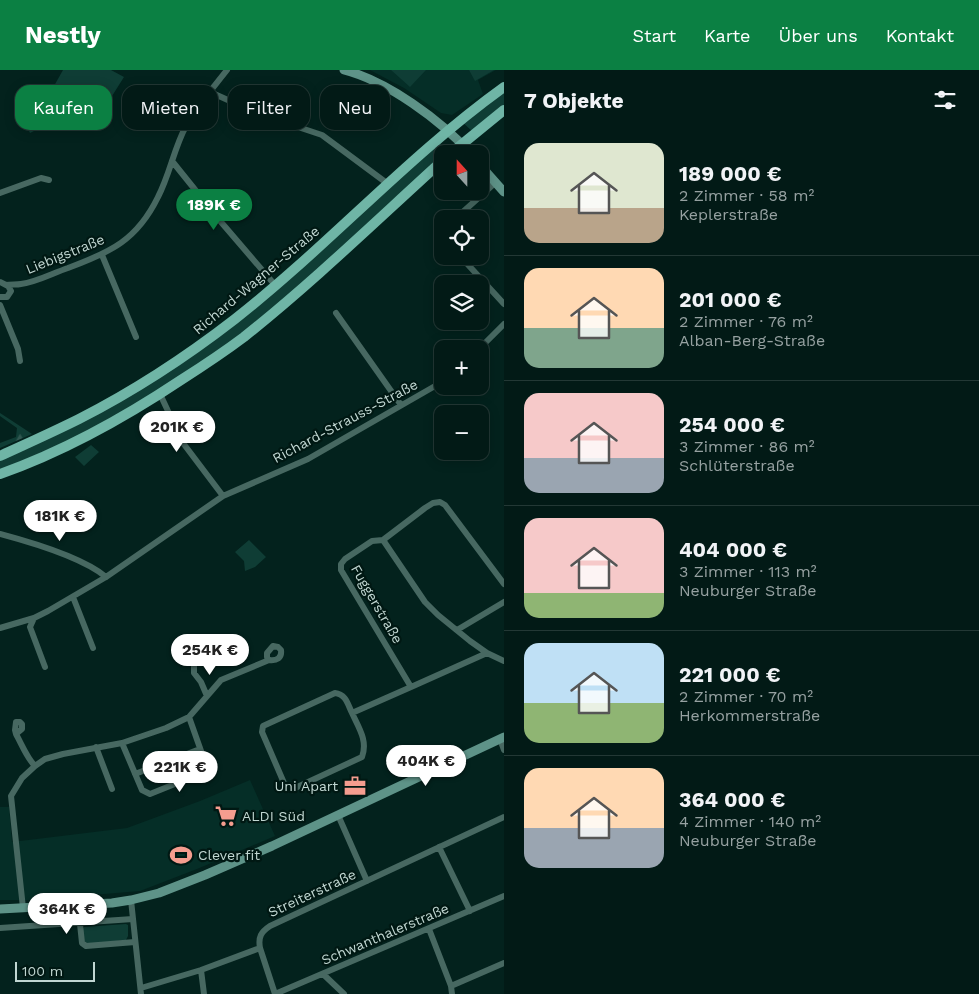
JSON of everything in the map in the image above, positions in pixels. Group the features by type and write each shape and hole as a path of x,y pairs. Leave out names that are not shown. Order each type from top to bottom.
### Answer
{"main road":[{"path":"344,70 376,83 407,99 462,144 504,110"},
{"name":"Richard-Wagner-Straße","path":"0,456 78,420 120,397 202,344 276,285 447,130 504,87"},
{"path":"0,474 85,438 160,394 222,353 267,318 434,167"},
{"path":"489,176 504,192"},
{"path":"0,909 112,903 159,893 205,875 338,815 502,738"}],"street":[{"name":"Liebigstraße","path":"215,85 227,70"},
{"path":"218,96 259,114 322,135 388,184"},
{"name":"Liebigstraße","path":"6,296 21,284 102,255 126,239 146,218 159,195 185,130"},
{"path":"172,161 221,222 276,285"},
{"path":"0,193 41,178 49,180"},
{"path":"465,210 495,183"},
{"path":"102,255 136,337"},
{"path":"468,265 504,304"},
{"name":"Liebigstraße","path":"2,284 21,284"},
{"path":"2,284 10,288 1,308 18,349 20,361"},
{"path":"336,313 401,405"},
{"path":"488,340 504,324"},
{"name":"Richard-Strauss-Straße","path":"0,628 34,618 73,597 106,577 223,496 308,459 434,386"},
{"path":"160,394 183,443 223,496"},
{"name":"Fuggerstraße","path":"411,686 341,570 341,564 345,559 372,541 383,540 425,508 433,503 440,502 445,505 504,584"},
{"path":"0,534 44,547 98,570 106,577"},
{"path":"383,540 425,602 438,616 487,653 504,661"},
{"path":"73,597 93,648"},
{"path":"457,630 504,602"},
{"path":"34,618 30,627 45,667"},
{"path":"352,714 487,653"},
{"path":"194,660 194,672 202,682 207,696"},
{"path":"23,908 11,796 22,778 45,759 122,743 166,728 188,717 221,680 269,660"},
{"path":"335,693 341,693 344,696 352,714 365,741 365,750 362,757 293,788 284,783 262,732 263,726 335,693"},
{"path":"122,743 142,790 150,794 202,773 206,765 188,717"},
{"path":"16,734 28,752 29,760 35,766"},
{"path":"502,738 504,750"},
{"path":"96,747 112,789"},
{"path":"135,774 200,748"},
{"path":"338,815 367,881"},
{"name":"Streiterstraße","path":"260,948 260,936 270,926 504,818"},
{"path":"439,847 470,911"},
{"name":"Schwanthalerstraße","path":"275,994 504,896"},
{"path":"131,900 141,991 260,948 275,994"},
{"path":"0,928 133,919"},
{"path":"80,924 82,943 86,946 135,942"},
{"path":"429,929 451,986 452,994"},
{"path":"451,986 504,963"},
{"path":"201,970 204,994"},
{"path":"323,974 344,994"}],"shaded area":[{"path":"370,70 496,70 478,80 483,94 452,115 441,113 404,88"},
{"path":"250,780 275,836 140,891 33,900 0,900 0,807 9,807 12,842 127,828"}],"green space":[{"path":"63,70 111,70 124,77 112,96 112,85 55,85"},
{"path":"391,70 426,70 410,87"},
{"path":"469,70 494,70 475,81"},
{"path":"504,90 504,106 472,131 462,122"},
{"path":"434,146 434,164 278,307 175,382 67,442 0,470 0,458 206,346"},
{"path":"0,413 32,434 0,448 0,443 16,437 17,428 0,416"},
{"path":"91,445 99,452 84,466 75,457"},
{"path":"249,540 266,557 255,567 245,571 244,561 235,552"},
{"path":"128,925 128,936 126,940 89,944 84,941 82,930 84,927"}],"place":[{"name":"Uni Apart","path":"355,786"},
{"name":"ALDI Süd","path":"226,816"},
{"name":"Clever fit","path":"181,855"}]}
